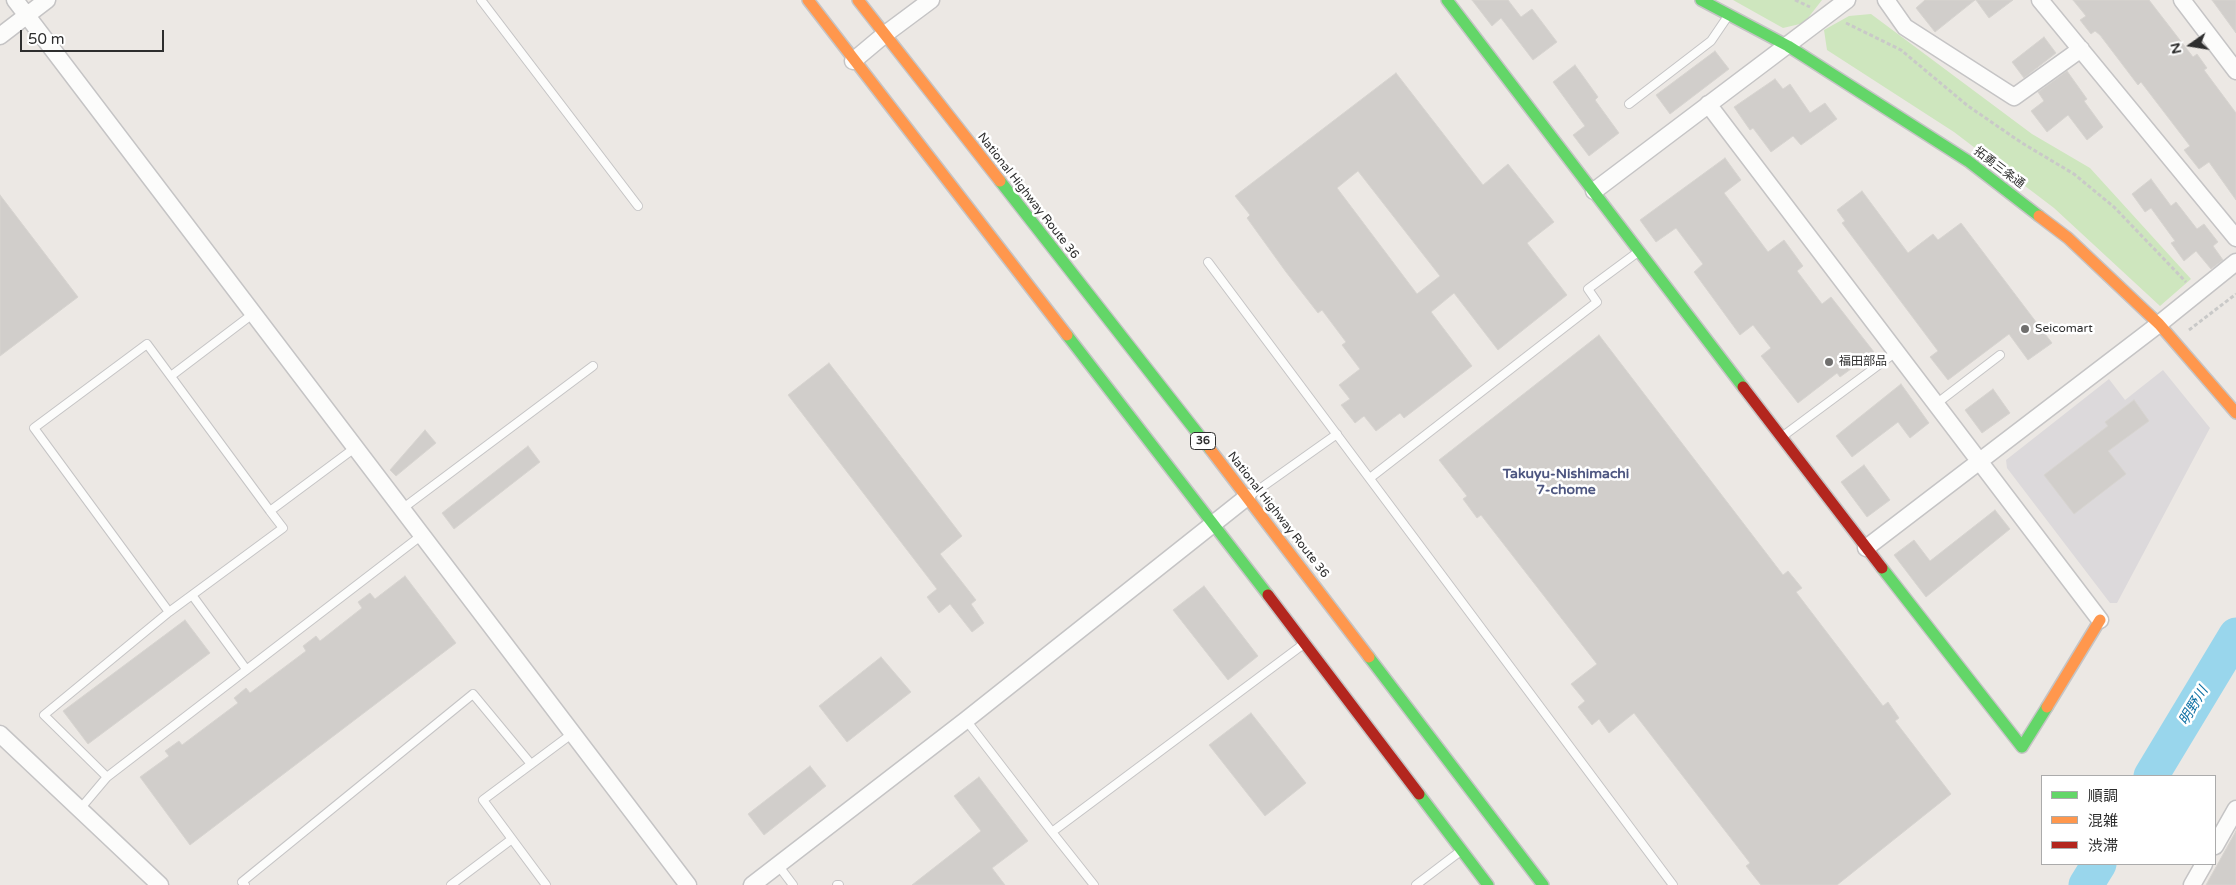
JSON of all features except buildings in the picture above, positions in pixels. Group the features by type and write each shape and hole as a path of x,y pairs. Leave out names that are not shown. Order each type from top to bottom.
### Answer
{"main road":[{"path":"808,0 854,62 1213,523 1488,885"},
{"name":"National Highway Route 36","path":"858,0 1247,497 1543,885"},
{"path":"1447,0 1866,548 2022,747 2100,620"},
{"name":"拓勇三条通","path":"1701,0 1728,16 1788,46 1968,161 2068,238 2159,324 2236,414"}],"street":[{"path":"15,0 688,885"},
{"path":"0,36 47,0"},
{"path":"854,62 884,35 931,0"},
{"path":"1594,191 1847,0"},
{"path":"1886,0 1905,27 2014,96 2081,49"},
{"path":"2040,0 2236,238"},
{"path":"2182,0 2236,71"},
{"path":"1708,104 2100,620"},
{"path":"1866,548 2159,324 2236,262"},
{"path":"752,885 966,720 1247,497"},
{"path":"0,734 160,885"},
{"path":"2216,844 2236,809"},
{"path":"2192,885 2203,865"}],"lane":[{"path":"481,0 638,206"},
{"path":"1629,104 1710,40 1728,16"},
{"path":"1370,478 1597,302 1588,290 1639,252"},
{"path":"1208,262 1673,885"},
{"path":"171,376 254,313"},
{"path":"107,777 44,715 169,612 283,528 147,344 34,428 169,612"},
{"path":"1781,437 1896,352"},
{"path":"1936,404 2000,355"},
{"path":"402,509 593,366"},
{"path":"1247,497 1337,434"},
{"path":"270,510 356,447"},
{"path":"80,809 107,777 422,535"},
{"path":"192,595 246,669"},
{"path":"1052,832 1305,644"},
{"path":"245,885 242,882 473,694 531,764"},
{"path":"966,720 1094,885"},
{"path":"546,885 483,800 573,733"},
{"path":"451,885 512,839"},
{"path":"1416,885 1462,850"},
{"path":"778,865 793,885"}],"path":[{"path":"1829,14 1901,50 1968,106 2022,143 2074,174 2114,207 2196,294"},
{"path":"2174,342 2236,294"}],"shaded area":[{"path":"2163,370 2210,428 2117,603 2110,603 2007,468 2006,460 2109,379 2125,400"}],"green space":[{"path":"1733,0 1822,0 1804,23 1783,28"},
{"path":"1871,14 2032,134 2090,168 2191,279 2160,306 2054,208 1954,132 1827,50 1824,30 1849,16"}],"waterway":[{"name":"明野川","path":"2152,775 2236,635"},
{"name":"明野川","path":"2086,885 2098,865"}],"traffic: fast":[{"path":"1447,0 1743,387"},
{"path":"1701,0 1788,46 1968,161 2039,216"},
{"path":"1000,181 1210,449"},
{"path":"1067,335 1268,595"},
{"path":"1882,568 2022,747 2047,707"},
{"path":"1369,657 1543,885"},
{"path":"1419,794 1488,885"}],"traffic: slow":[{"path":"808,0 1067,335"},
{"path":"858,0 1000,181"},
{"path":"2039,216 2068,238 2159,324 2236,413"},
{"path":"1210,449 1369,657"},
{"path":"2047,707 2100,620"}],"traffic: jam":[{"path":"1743,387 1882,568"},
{"path":"1268,595 1419,794"}],"place":[{"name":"Seicomart","path":"2025,329"},
{"name":"福田部品","path":"1829,362"}],"district":[{"name":"Takuyu-Nishimachi 7-chome","path":"1566,482"}]}
